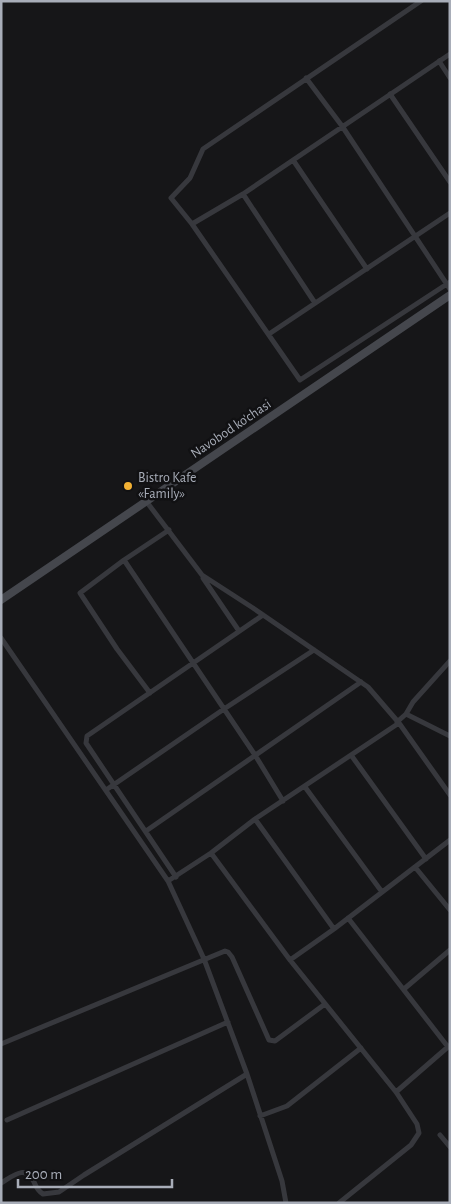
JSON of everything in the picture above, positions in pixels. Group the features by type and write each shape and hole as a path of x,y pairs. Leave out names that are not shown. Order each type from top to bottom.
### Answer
{"street":[{"path":"306,78 342,126 449,285 300,380 192,224 171,198 190,178 203,149 306,78 421,1"},
{"path":"192,224 243,194 450,54"},
{"path":"439,61 450,78"},
{"path":"390,94 450,182"},
{"path":"293,160 367,269"},
{"path":"243,194 315,303"},
{"path":"269,334 450,213"},
{"name":"Navobod ko'chasi","path":"1,600 450,295"},
{"path":"146,501 170,530 239,631"},
{"path":"150,693 117,650 80,593 124,560 170,530"},
{"path":"124,560 255,755 283,801"},
{"path":"202,575 368,686 398,722 450,795"},
{"path":"176,877 85,740 87,736 263,615"},
{"path":"1,638 168,881 204,959 228,1022 282,1181 286,1203"},
{"path":"106,790 314,650"},
{"path":"168,881 210,853 255,819 305,787 398,722 406,714 413,702 450,661"},
{"path":"146,832 361,682"},
{"path":"406,714 450,736"},
{"path":"352,755 426,859"},
{"path":"305,787 382,892"},
{"path":"255,819 334,929"},
{"path":"290,960 334,929 450,840"},
{"path":"210,853 290,960 396,1092 417,1124 419,1133 412,1145 339,1203"},
{"path":"415,868 450,910"},
{"path":"348,918 449,1046 396,1092"},
{"path":"404,989 450,950"},
{"path":"1,1044 225,951 228,952 269,1040 275,1041 325,1004"},
{"path":"7,1120 228,1022"},
{"path":"260,1116 287,1106 361,1048"},
{"path":"1,1183 19,1171 26,1172 32,1177 38,1191 43,1194 59,1192 247,1074"},
{"path":"440,1135 450,1147"}],"place":[{"name":"Bistro Kafe «Family»","path":"128,486"}]}
